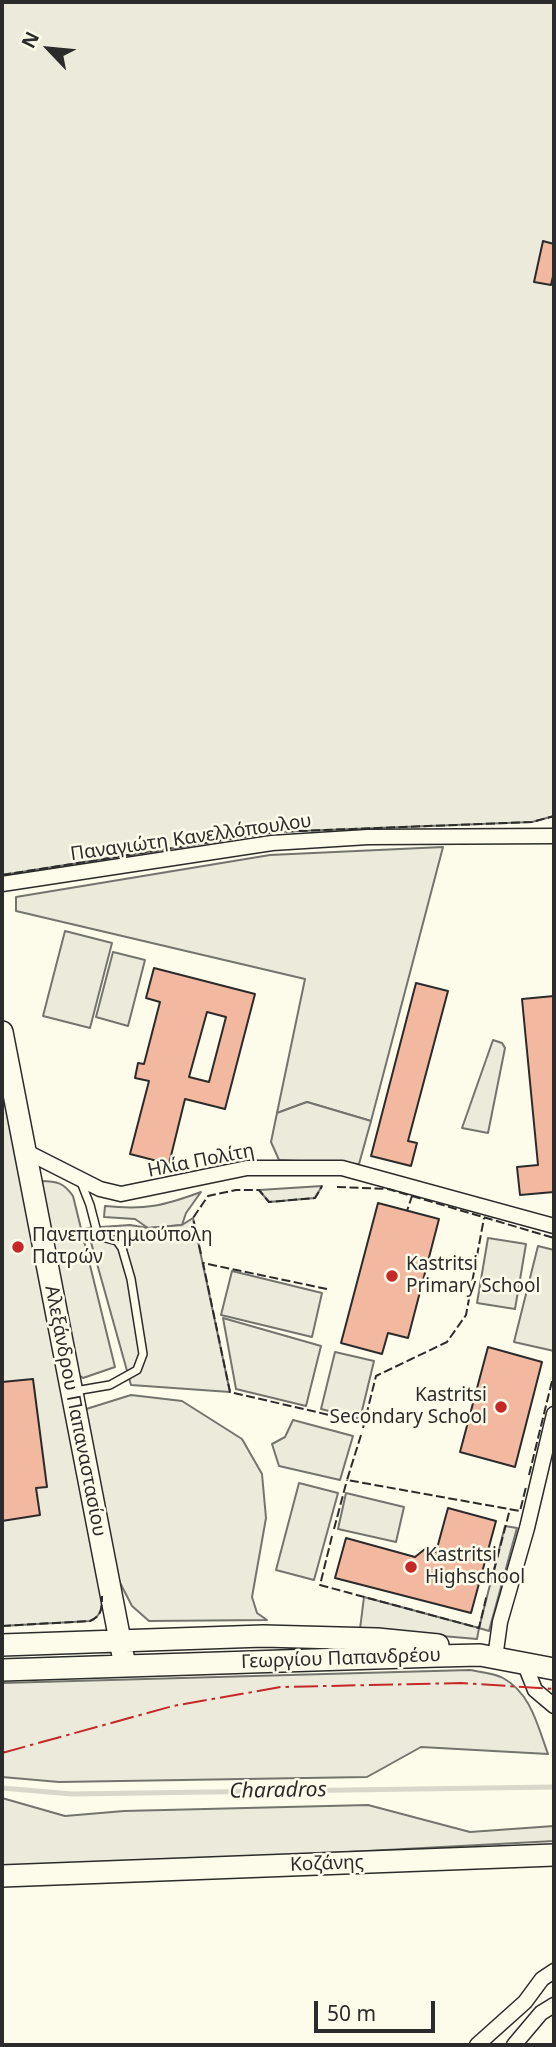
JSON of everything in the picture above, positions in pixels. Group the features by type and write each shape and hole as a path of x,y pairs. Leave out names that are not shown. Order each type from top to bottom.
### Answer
{"street":[{"name":"Παναγιώτη Κανελλόπουλου","path":"2,884 272,843 368,837 554,837"},
{"name":"Αλεξάνδρου Παπαναστασίου","path":"2,1032 125,1666"},
{"name":"Ηλία Πολίτη","path":"25,1151 100,1189 127,1195 247,1168 342,1168 554,1226"},
{"path":"495,1658 500,1622 527,1528 554,1414"},
{"name":"Γεωργίου Παπανδρέου","path":"2,1645 263,1636 351,1637 437,1645 467,1654"},
{"name":"Γεωργίου Παπανδρέου","path":"2,1670 467,1654"},
{"path":"467,1654 554,1669"},
{"path":"526,1665 535,1690 554,1706"},
{"name":"Κοζάνης","path":"2,1876 554,1855"},
{"path":"484,2043 503,2020 525,2002 542,1979 554,1971"},
{"path":"514,2045 541,2013 554,2005"}],"lane":[{"path":"71,1392 110,1385 137,1370 143,1354 131,1279 122,1248 117,1241 102,1237 97,1232 80,1179"}],"shaded area":[{"path":"2,2 554,2 554,816 532,822 275,832 2,875"},
{"path":"443,847 371,1121 307,1102 277,1113 305,979 16,911 16,897 270,855"},
{"path":"65,931 112,943 90,1028 43,1016"},
{"path":"113,952 145,960 128,1026 96,1017"},
{"path":"493,1040 502,1043 505,1048 488,1133 462,1128"},
{"name":"Πανεπιστημιούπολη Πατρών","path":"2,1078 102,1592 100,1613 90,1621 2,1626"},
{"path":"307,1102 371,1121 359,1164 279,1160 271,1142 277,1113"},
{"path":"41,1181 60,1184 73,1196 115,1367 83,1378 75,1372"},
{"path":"322,1186 315,1198 269,1202 259,1190"},
{"path":"201,1192 186,1213 182,1225 148,1228 135,1219 104,1217 105,1206 154,1206"},
{"path":"193,1218 230,1392 131,1385 87,1228 182,1225"},
{"path":"488,1238 526,1244 515,1309 477,1303"},
{"path":"538,1246 554,1250 554,1351 514,1342"},
{"path":"232,1271 322,1293 312,1337 221,1315"},
{"path":"223,1318 321,1346 306,1406 236,1389"},
{"path":"335,1352 374,1361 360,1419 321,1409"},
{"path":"131,1395 182,1401 242,1439 262,1474 266,1518 252,1597 257,1613 267,1620 149,1621 132,1606 117,1577 83,1410"},
{"path":"293,1420 353,1436 340,1480 279,1466 272,1444 285,1437"},
{"path":"299,1483 338,1493 314,1580 276,1570"},
{"path":"346,1493 404,1507 396,1542 338,1529"},
{"path":"505,1526 517,1528 489,1631 479,1628"},
{"path":"364,1597 479,1628 477,1639 360,1629"},
{"path":"470,1670 499,1676 513,1684 527,1702 537,1722 548,1754 421,1747 367,1777 59,1782 2,1777 2,1683"},
{"path":"2,1798 65,1816 124,1811 368,1805 470,1832 554,1826 554,1841 105,1865 2,1867"}],"building":[{"path":"543,241 554,244 551,285 534,282"},
{"path":"154,968 255,994 225,1109 185,1099 169,1164 130,1154 149,1081 135,1078 138,1063 144,1064 160,1002 146,998","holes":["207,1012 226,1017 209,1082 189,1077"]},
{"path":"416,983 448,991 408,1141 417,1143 411,1166 371,1156"},
{"path":"554,996 554,1192 520,1195 517,1167 538,1165 522,999"},
{"name":"Kastritsi Primary School","path":"378,1203 439,1219 408,1338 388,1333 382,1354 341,1343"},
{"name":"Kastritsi Secondary School","path":"488,1347 542,1362 515,1467 460,1452"},
{"path":"33,1379 47,1487 36,1488 40,1515 2,1521 2,1382"},
{"name":"Kastritsi Highschool","path":"448,1508 496,1521 471,1613 335,1578 346,1538 415,1557 425,1549 436,1552"}],"waterway":[{"name":"Charadros","path":"2,1788 72,1794 554,1787"}],"fence":[{"path":"2,875 275,832 532,822 554,816"},
{"path":"201,1254 193,1218 208,1196 236,1190 259,1190 269,1202 315,1198 322,1186"},
{"path":"337,1187 388,1189 412,1196 407,1211"},
{"path":"412,1196 554,1238"},
{"path":"363,1428 376,1376 447,1342 466,1315 484,1218"},
{"path":"327,1289 203,1263 230,1392 364,1423"},
{"path":"529,1475 554,1373"},
{"path":"361,1435 347,1480 520,1511 526,1487"},
{"path":"334,1529 347,1480"},
{"path":"491,1582 510,1509"},
{"path":"332,1536 320,1585 479,1628 487,1594"},
{"path":"2,1626 90,1621 97,1617 100,1611 102,1596"}],"power":[{"path":"2,1753 173,1706 281,1687 461,1683 554,1689"}],"place":[{"name":"Πανεπιστημιούπολη Πατρών","path":"18,1247"},
{"name":"Kastritsi Primary School","path":"392,1276"},
{"name":"Kastritsi Secondary School","path":"501,1407"},
{"name":"Kastritsi Highschool","path":"411,1567"}]}
